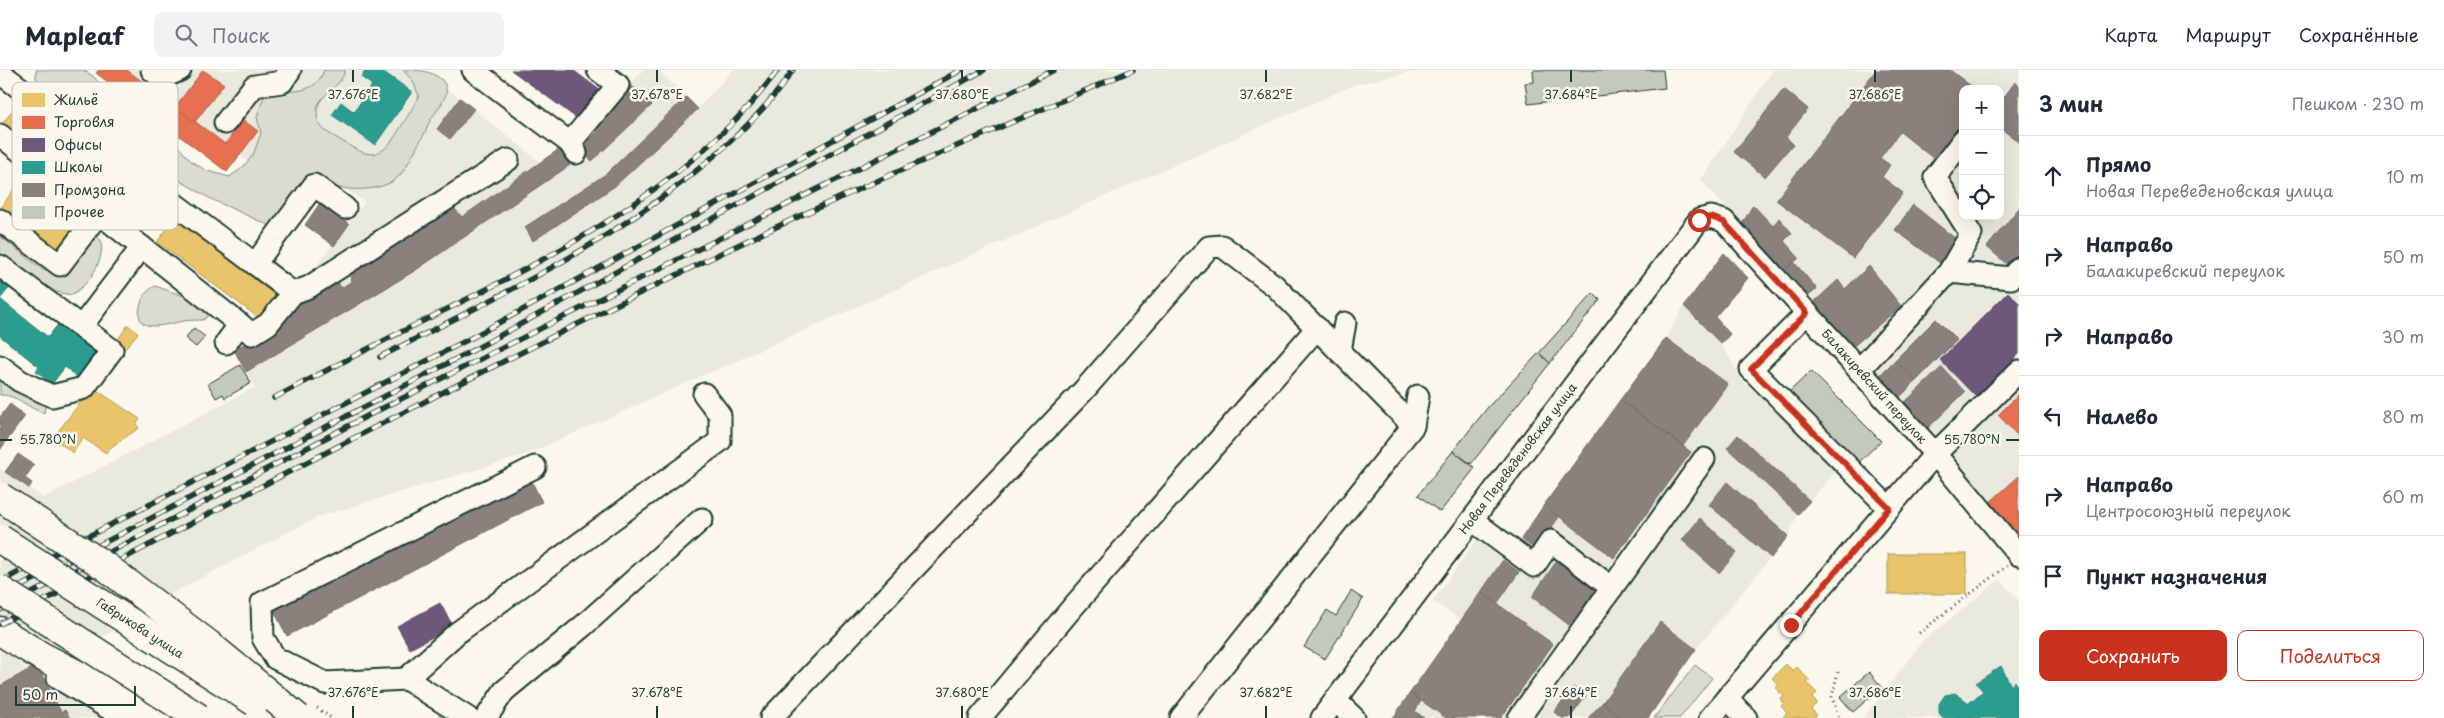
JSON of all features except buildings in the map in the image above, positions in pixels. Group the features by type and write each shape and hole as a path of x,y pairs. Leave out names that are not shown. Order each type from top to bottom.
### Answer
{"main road":[{"path":"0,497 106,566 208,644 298,718"},
{"name":"Гаврикова улица","path":"0,539 280,718"},
{"path":"0,590 200,718"},
{"path":"0,631 41,656 162,718"}],"street":[{"path":"152,70 162,78 180,70"},
{"path":"225,123 254,86 282,82 290,70"},
{"path":"473,70 573,148 624,78 598,70"},
{"path":"0,73 12,82"},
{"path":"0,135 12,144"},
{"path":"1859,370 1949,272 1971,234 1935,177 1959,145"},
{"path":"226,343 246,329 268,324 294,293 308,287 508,160"},
{"path":"255,264 314,185 345,208"},
{"path":"178,206 294,293"},
{"name":"Новая Переведеновская улица","path":"1322,718 1699,220 1711,217 1724,222"},
{"path":"0,220 12,229"},
{"name":"Балакиревский переулок","path":"1724,222 1935,454 2013,561"},
{"path":"13,230 60,265 86,230"},
{"path":"121,230 246,329"},
{"path":"771,718 1079,396 1209,247 1222,246 1248,263 1276,286 1413,426"},
{"path":"82,327 142,247"},
{"path":"0,266 112,350 84,388 52,396 20,381 0,366"},
{"path":"1949,272 2011,278 2019,268"},
{"path":"1807,313 1751,369 1889,508"},
{"path":"1340,351 1345,323"},
{"path":"980,718 1072,608 1317,328"},
{"path":"1710,718 1935,454 2019,371"},
{"path":"406,679 457,633 720,441 720,415 704,394"},
{"path":"1181,718 1413,426 1418,396"},
{"path":"1519,718 1704,459"},
{"path":"468,718 406,679 325,683 275,658 262,638 262,603 535,466"},
{"path":"486,718 504,690 583,626 702,520"},
{"path":"1472,520 1534,566 1551,541 1612,588"},
{"path":"47,672 125,718"},
{"path":"1727,698 1746,718"},
{"path":"1335,700 1354,718"}],"path":[{"path":"1919,633 2013,561"},
{"path":"1838,672 1832,697 1839,718"}],"shaded area":[{"path":"36,70 83,70 93,76 98,82 39,82 36,78"},
{"path":"93,70 417,70 460,98 540,162 562,147 576,153 598,131 593,125 643,70 658,70 698,108 733,70 1418,70 1354,85 525,455 317,517 171,594 47,672 18,664 107,718 0,718 0,469 44,498 255,387 234,350 294,313 291,304 305,281 365,202 283,148 265,174 239,155 227,172 178,135 178,82 109,82"},
{"path":"324,70 345,70 339,82 320,101 317,118 320,125 329,134 357,150 372,154 379,152 392,141 419,96 413,81 403,70 429,72 442,80 446,86 444,99 407,165 395,180 388,184 372,188 348,189 316,178 278,223 270,226 211,199 178,180 178,146 191,161 205,170 229,177 241,169 253,155 261,133 257,117 265,93 307,89 320,79"},
{"path":"1773,70 2019,70 2019,359 1934,443 1701,180"},
{"path":"90,231 101,240 101,256 89,279 78,291 71,295 56,292 0,258 0,236 43,270 59,269"},
{"path":"155,286 196,300 209,315 203,320 154,326 147,325 142,322 139,316 140,307 145,295"},
{"path":"1684,306 1721,344 1744,382 1839,468 1798,514 1788,536 1696,649 1648,718 1393,718 1461,620 1433,601 1477,539 1503,560 1521,539 1666,338"},
{"path":"0,374 46,401 44,413 17,399 0,395"},
{"path":"2019,381 2019,542 1946,455"},
{"path":"2000,579 2019,601 2019,718 1863,718 1923,641"},
{"path":"1695,665 1712,678 1680,718 1654,718"}],"railway":[{"path":"274,398 542,260 629,207 671,177 710,144 747,108 778,70"},
{"path":"380,357 543,272 622,225 660,199 736,137 772,98 793,70"},
{"path":"0,582 471,338 961,70"},
{"path":"0,597 477,348 984,70"},
{"path":"0,610 371,414 1054,70"},
{"path":"0,624 523,351 752,238 860,188 1133,70"}],"route":[{"path":"1699,220 1711,217 1724,222 1807,313 1751,369 1889,508 1791,625"}]}
